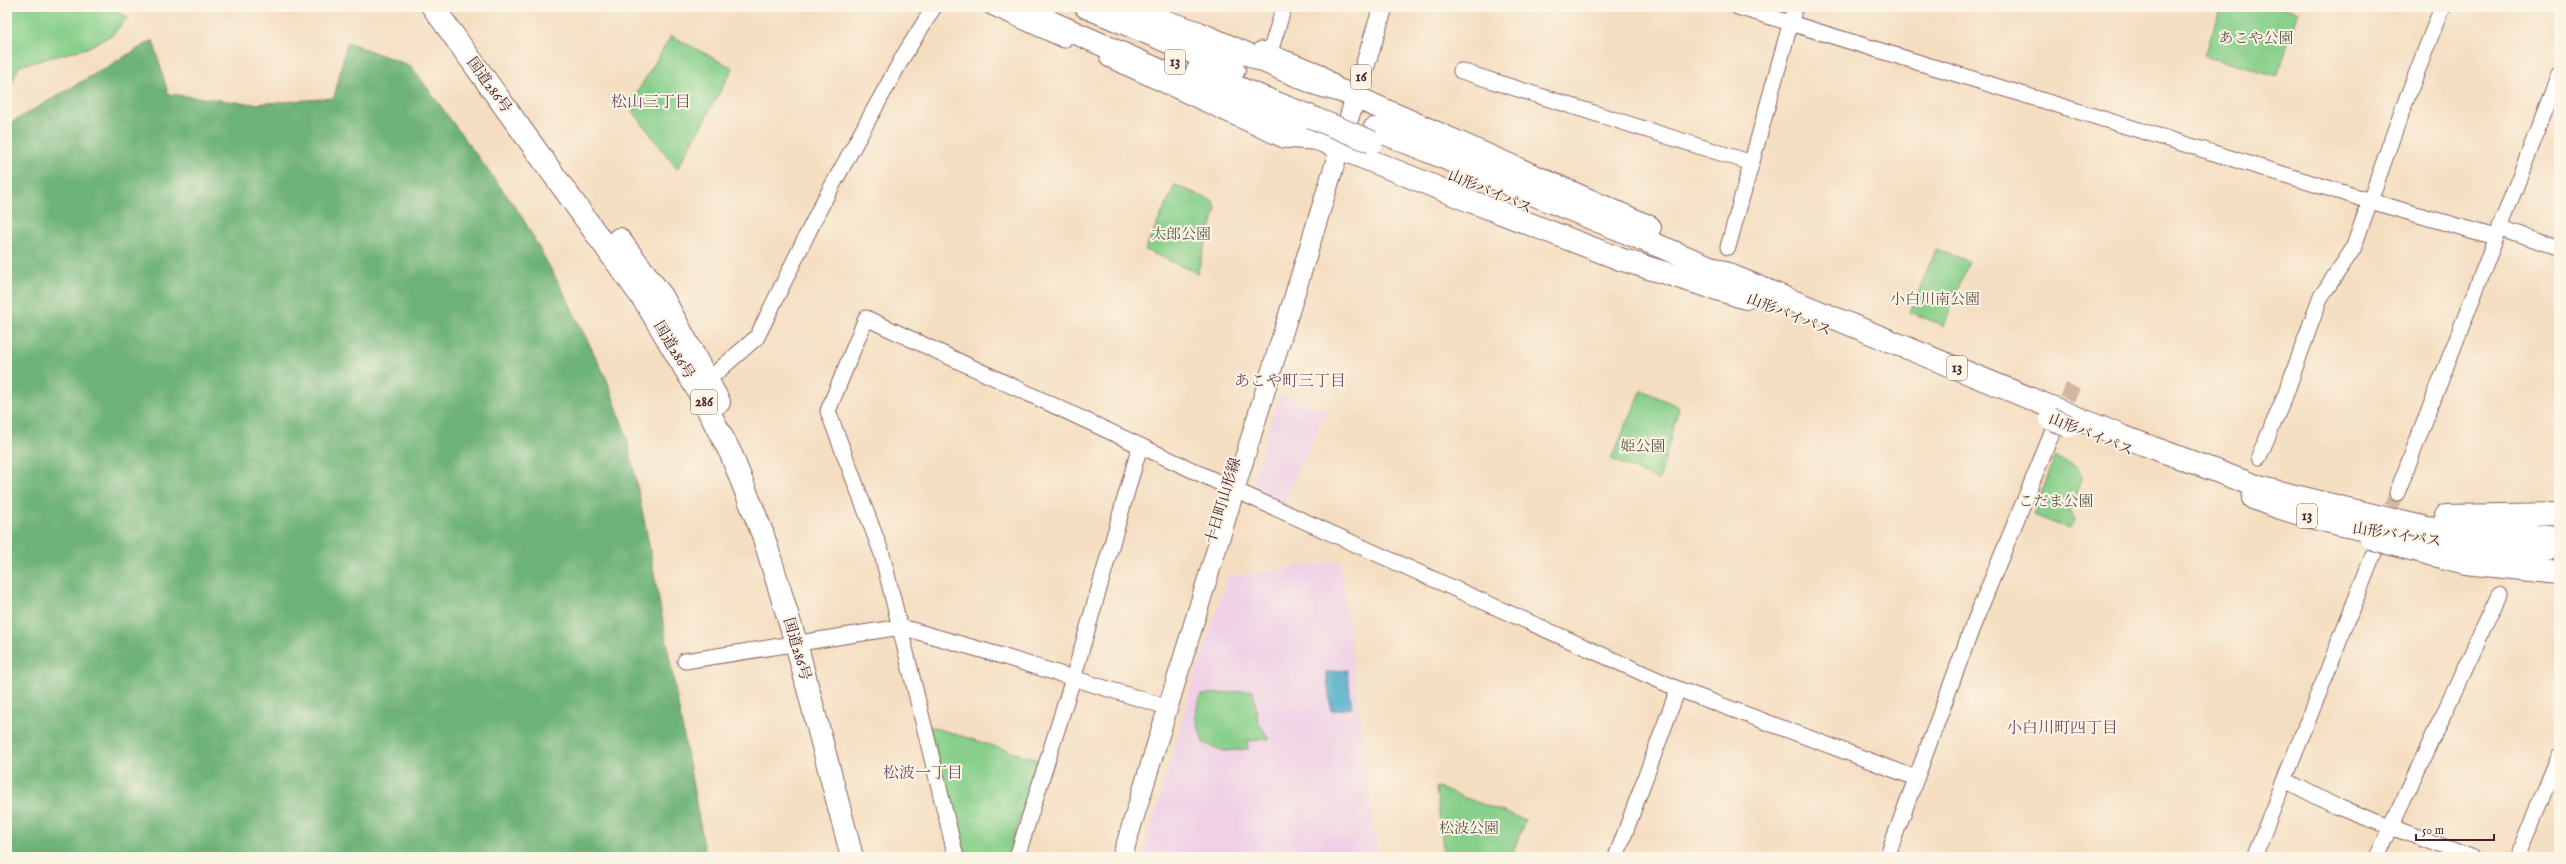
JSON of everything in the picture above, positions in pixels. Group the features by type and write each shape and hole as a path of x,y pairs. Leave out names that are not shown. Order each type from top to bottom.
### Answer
{"highway":[{"name":"国道286号","path":"433,7 646,302 703,385"},
{"name":"国道286号","path":"450,7 510,94 662,296 703,385 731,454 763,535 802,642 866,857"},
{"path":"1026,7 1053,23 1290,128 1336,145 1377,164 1620,259 1746,298"},
{"name":"山形バイパス","path":"1040,7 1313,111 1847,323 2131,440 2262,488 2426,528 2559,538"},
{"name":"山形バイパス","path":"1086,7 1313,111"},
{"path":"1124,7 1199,33 1316,84 1350,94 1633,219 1847,323"},
{"name":"山形バイパス","path":"1373,135 1746,298 2057,426 2281,509 2344,527 2414,539 2497,550 2559,550"},
{"path":"2281,509 2304,519 2377,545 2466,563 2559,573"},
{"path":"2349,510 2455,517 2559,514"},
{"name":"国道286号","path":"802,642 852,857"}],"main road":[{"name":"16","path":"1336,145 1372,7"},
{"name":"16","path":"1350,94 1362,70 1383,7"},
{"name":"十日町山形線","path":"1122,857 1231,488 1336,145"},
{"name":"十日町山形線","path":"1110,857 1231,488"}],"street":[{"path":"703,385 757,337 821,206 904,55 934,7"},
{"path":"991,7 1283,140 1336,145"},
{"path":"1155,7 1319,71 1350,94"},
{"path":"1270,52 1284,7"},
{"path":"1738,7 2370,201 2559,248"},
{"path":"1728,247 1795,7"},
{"path":"2259,457 2285,396 2320,298 2353,249 2400,116 2442,7"},
{"path":"1461,72 1752,162"},
{"path":"2397,493 2433,405 2497,232 2559,75"},
{"path":"956,857 920,717 901,627 882,554 828,410 866,318 996,376 1140,446 1231,488 1678,689 1916,778"},
{"path":"1887,857 1972,628 2057,426"},
{"path":"1017,857 1073,679 1140,446"},
{"path":"2254,857 2377,545"},
{"path":"2377,857 2499,595"},
{"path":"684,661 901,627 1160,705"},
{"path":"1616,857 1678,689"},
{"path":"2517,857 2559,756"},
{"path":"2285,780 2335,806 2470,857"}],"shaded area":[{"path":"1279,395 1326,409 1284,503 1260,490 1253,479"},
{"path":"1340,561 1378,857 1142,857 1195,676 1228,577"}],"green space":[{"path":"7,7 104,7 128,17 112,35 87,48 19,66 7,94"},
{"name":"あこや公園","path":"2221,7 2281,7 2298,12 2277,77 2204,56"},
{"path":"671,36 733,68 677,169 629,106"},
{"path":"153,40 168,94 254,104 334,98 347,42 411,66 521,215 564,293 607,380 627,438 646,529 706,857 7,857 7,125"},
{"name":"太郎公園","path":"1175,185 1213,201 1216,209 1197,273 1145,250"},
{"name":"小白川南公園","path":"1936,249 1969,261 1944,326 1910,312"},
{"name":"姫公園","path":"1642,390 1679,407 1659,481 1611,459"},
{"name":"こだま公園","path":"2055,457 2078,467 2082,477 2070,510 2075,521 2070,529 2033,515"},
{"path":"1253,690 1258,721 1269,739 1247,741 1248,749 1224,751 1203,743 1195,715 1201,695"},
{"path":"929,726 1038,760 1008,857 962,857"},
{"name":"松波公園","path":"1436,787 1525,820 1511,857 1444,857"}],"water":[{"path":"1347,670 1352,708 1331,711 1326,672"}],"tunnel":[{"path":"2058,420 2073,386"},
{"path":"2383,528 2397,493"}],"district":[{"name":"松山三丁目","path":"651,103"},
{"name":"あこや町三丁目","path":"1290,382"},
{"name":"小白川町四丁目","path":"2062,729"},
{"name":"松波一丁目","path":"923,774"}]}
